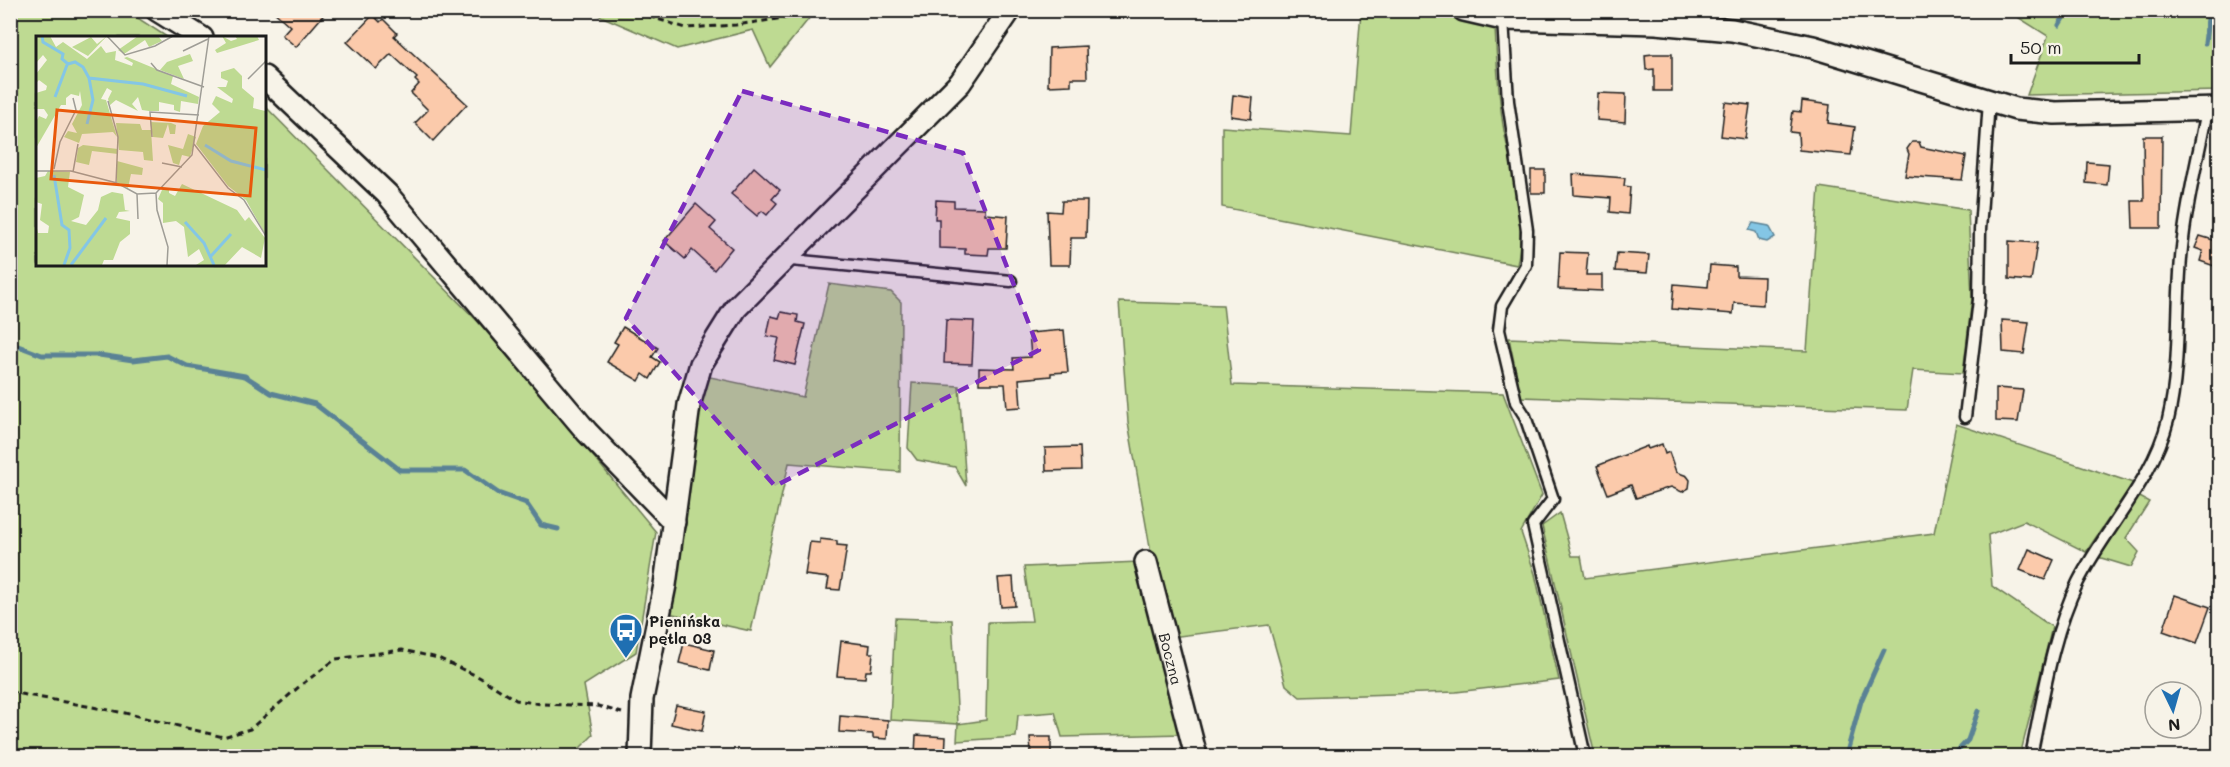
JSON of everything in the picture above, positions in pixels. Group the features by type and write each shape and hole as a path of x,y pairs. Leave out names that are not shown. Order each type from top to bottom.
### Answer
{"street":[{"path":"157,10 199,36"},
{"path":"640,756 642,699 674,522 689,405 701,364 715,337 736,308 960,83 1010,10"},
{"path":"1464,10 1503,19 1656,23 1732,30 1813,47 2016,110 2055,113 2160,109 2213,110"},
{"path":"266,79 387,194 587,432 674,522"},
{"name":"Boczna","path":"1146,562 1196,756"}],"lane":[{"path":"1503,19 1508,101 1527,230 1526,266 1502,306 1499,330 1516,402 1525,416 1553,499 1533,525 1585,756"},
{"path":"1965,417 1979,300 1980,230 1989,101"},
{"path":"2031,756 2058,638 2078,583 2105,535 2145,475 2168,421 2175,377 2183,238 2213,110"},
{"path":"786,257 791,260 1011,281"}],"path":[{"path":"629,10 686,28 736,26 840,10"},
{"path":"878,10 938,15 954,10"},
{"path":"10,692 125,713 223,737 250,729 300,685 336,659 402,650 438,658 479,677 516,700 541,705 598,706 641,718"}],"highlighted area":[{"path":"742,91 963,153 1039,350 775,486 626,318"}],"green space":[{"path":"10,11 127,11 165,36 36,36 36,266 266,266 266,107 501,345 656,532 636,652 584,685 593,735 572,756 11,756"},
{"path":"589,11 815,11 770,67 753,30 677,49"},
{"path":"1361,11 1431,11 1495,29 1501,113 1519,212 1520,248 1517,265 1222,207 1222,127 1351,136"},
{"path":"2008,11 2219,11 2219,91 2027,95 2048,36"},
{"path":"1819,187 1968,210 1972,298 1963,373 1913,370 1907,410 1521,397 1509,338 1807,351"},
{"path":"829,284 891,292 901,302 900,472 789,463 751,631 673,614 667,610 686,510 697,399 706,376 803,397"},
{"path":"1119,302 1223,305 1232,385 1503,393 1542,495 1521,532 1535,574 1559,680 1456,692 1300,697 1286,685 1269,625 1171,637 1152,559 1128,422"},
{"path":"912,383 959,386 966,486 955,467 917,460 908,448"},
{"path":"1956,424 2133,483 2086,552 2024,521 1988,535 1992,586 2052,627 2020,756 1595,756 1542,526 1560,513 1572,556 1581,556 1585,578 1934,533"},
{"path":"2138,496 2149,502 2126,538 2139,552 2131,567 2098,557"},
{"path":"1139,562 1183,734 1062,737 1055,712 1018,715 1016,737 957,741 958,724 986,720 988,622 1032,621 1024,567"},
{"path":"895,618 952,620 958,724 890,720"}],"water":[{"path":"1753,223 1769,226 1775,237 1767,242 1759,240 1756,232 1749,230"}],"building":[{"path":"272,10 328,10 296,47 282,35 290,26"},
{"path":"373,15 380,22 383,19 397,33 394,36 467,104 433,141 415,123 428,110 411,93 419,84 415,80 417,78 391,54 376,69 347,42"},
{"path":"1086,46 1087,78 1071,78 1071,85 1048,86 1049,48"},
{"path":"1672,54 1672,91 1654,91 1654,69 1646,70 1645,55"},
{"path":"1598,93 1626,94 1625,122 1597,120"},
{"path":"1233,95 1253,98 1251,119 1231,116"},
{"path":"1802,101 1830,105 1828,123 1855,127 1851,155 1799,150 1798,133 1790,132 1793,111 1801,112"},
{"path":"1725,102 1750,105 1745,139 1721,136"},
{"path":"2143,136 2162,136 2161,228 2133,228 2132,201 2144,201"},
{"path":"1912,142 1919,142 1921,147 1966,156 1962,180 1905,176 1909,154 1907,149"},
{"path":"2087,162 2109,164 2107,185 2086,183"},
{"path":"754,167 780,190 772,199 777,203 767,215 762,211 757,216 731,194"},
{"path":"1531,170 1545,170 1545,193 1531,193"},
{"path":"1573,174 1625,178 1624,186 1630,187 1628,214 1610,212 1611,198 1574,195"},
{"path":"936,200 954,201 954,207 985,208 985,214 1008,216 1006,248 989,248 988,255 965,254 965,249 939,248 939,219 935,219"},
{"path":"1062,201 1087,201 1086,238 1071,238 1070,265 1049,265 1047,211 1061,212"},
{"path":"696,204 716,222 710,229 732,248 714,270 692,250 685,259 664,241"},
{"path":"2200,236 2220,242 2220,268 2200,261 2203,251 2195,248"},
{"path":"2009,241 2037,243 2031,281 2009,279"},
{"path":"1560,252 1588,253 1586,275 1602,275 1602,291 1558,289"},
{"path":"1617,253 1649,255 1647,273 1615,271"},
{"path":"1710,265 1736,267 1736,276 1764,277 1763,305 1734,303 1733,314 1672,309 1674,284 1708,287"},
{"path":"781,312 798,315 797,322 805,324 795,365 774,360 779,338 767,336 771,316 779,318"},
{"path":"946,320 974,321 972,364 944,363"},
{"path":"2002,320 2029,322 2024,354 2003,352"},
{"path":"623,327 658,348 652,357 660,362 650,379 643,374 639,381 607,362 618,344 614,342"},
{"path":"1064,330 1068,372 1019,379 1021,407 1007,408 1005,384 979,384 979,368 1014,369 1013,358 1031,357 1029,333"},
{"path":"1996,388 2023,390 2018,422 1996,421"},
{"path":"1662,444 1665,454 1669,452 1676,472 1687,476 1690,480 1689,488 1682,492 1671,487 1636,498 1631,485 1608,494 1597,466 1647,446 1648,449"},
{"path":"1080,447 1081,470 1046,471 1045,448"},
{"path":"820,539 837,541 837,545 847,546 840,590 827,589 829,578 805,575 810,542 820,543"},
{"path":"2029,549 2054,560 2045,580 2020,570"},
{"path":"1013,577 1015,606 1001,607 998,578"},
{"path":"2175,595 2210,607 2197,643 2163,631"},
{"path":"841,641 870,645 869,653 873,653 871,671 866,671 865,678 837,676"},
{"path":"684,643 714,650 710,670 679,663"},
{"path":"676,705 706,711 702,731 671,724"},
{"path":"840,716 888,720 887,739 873,738 873,734 839,732"},
{"path":"916,735 946,737 945,756 915,755"},
{"path":"1030,737 1051,737 1051,756 1031,756"}],"waterway":[{"path":"2059,25 2068,10"},
{"path":"2205,43 2209,10"},
{"path":"10,343 42,355 99,355 133,360 167,356 187,366 245,376 271,393 315,404 400,470 465,470 498,493 526,503 541,525 558,529"},
{"path":"1846,756 1861,701 1884,650"},
{"path":"1953,756 1968,740 1978,711"}],"place":[{"name":"Pienińska pętla 03","path":"626,659"}]}
